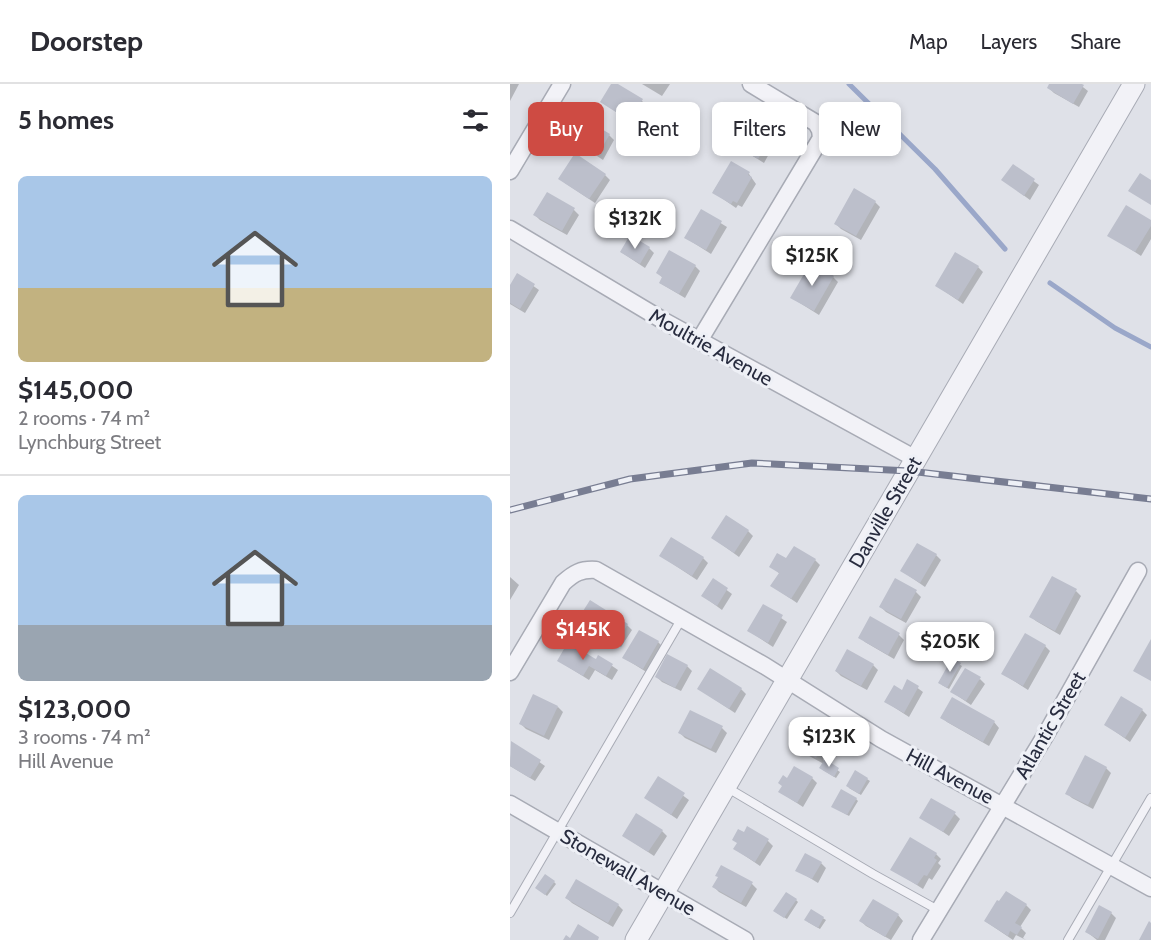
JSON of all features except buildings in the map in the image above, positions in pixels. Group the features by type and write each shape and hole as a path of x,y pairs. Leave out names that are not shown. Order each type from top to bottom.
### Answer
{"street":[{"path":"510,171 562,84"},
{"path":"699,341 820,138 820,130 816,123 751,84"},
{"name":"Danville Street","path":"636,940 1134,84"},
{"name":"Moultrie Avenue","path":"510,229 699,341 916,459"},
{"name":"Hill Avenue","path":"510,672 563,583 573,573 596,570 787,680 881,739 1151,888"},
{"name":"Atlantic Street","path":"921,940 1045,736 1138,571"},
{"name":"Stonewall Avenue","path":"510,804 745,940"}],"lane":[{"path":"510,913 682,618"},
{"path":"725,786 938,910"},
{"path":"1068,940 1151,798"}],"waterway":[{"path":"849,84 935,169 1005,249"},
{"path":"1050,283 1115,328 1151,347"}],"railway":[{"path":"510,510 630,479 752,463 909,471 1151,499"}]}
